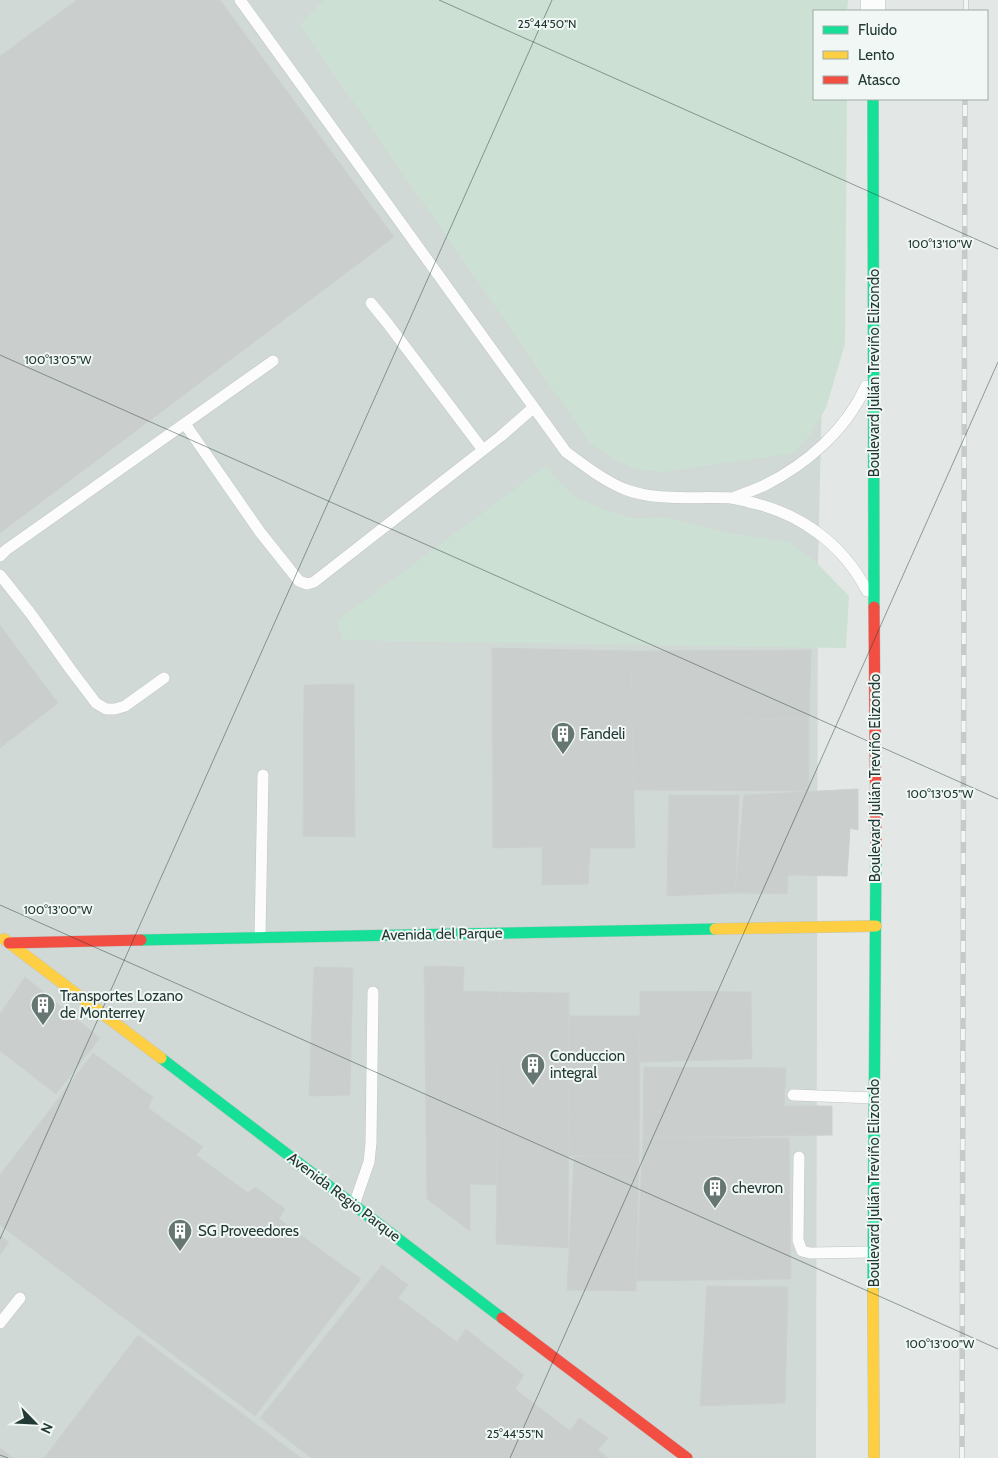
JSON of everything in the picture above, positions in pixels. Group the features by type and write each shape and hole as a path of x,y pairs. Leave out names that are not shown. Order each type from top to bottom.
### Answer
{"street":[{"name":"Boulevard Julián Treviño Elizondo","path":"873,100 876,926 873,1252 874,1458"},
{"name":"Avenida del Parque","path":"4,939 260,937 876,926"},
{"name":"Avenida Regio Parque","path":"4,939 687,1458"}],"lane":[{"path":"240,0 566,452 598,475 625,489 654,496 732,498 770,506 805,523 836,546 860,576 874,603"},
{"path":"371,303 483,450"},
{"path":"0,556 273,361"},
{"path":"732,498 764,486 794,469 820,448 844,423 863,394 874,369"},
{"path":"185,424 260,532 299,581 307,584 314,582 501,436 533,408"},
{"path":"0,575 96,703 106,709 125,706 164,678"},
{"path":"260,937 263,775"},
{"path":"354,1205 369,1162 371,1143 373,992"},
{"path":"793,1095 875,1098"},
{"path":"800,1157 798,1240 802,1251 810,1253 873,1252"},
{"path":"0,1323 20,1298"}],"shaded area":[{"path":"0,0 831,0 813,10 813,100 829,100 818,564 816,1458 0,1458"}],"green space":[{"path":"324,0 848,0 847,10 813,10 813,100 847,100 845,344 826,408 808,437 794,453 663,472 636,469 614,459 590,443 300,25"},
{"path":"546,466 560,483 577,498 608,511 635,519 664,517 729,533 789,542 818,564 849,596 846,648 343,640 337,621"}],"building":[{"path":"77,0 220,0 394,237 0,533 0,56"},
{"path":"0,625 13,643 0,652"},
{"path":"13,643 58,703 0,748 0,652"},
{"name":"Fandeli","path":"492,648 631,651 635,848 590,848 588,884 542,885 542,847 493,848"},
{"path":"811,650 809,719 632,720 631,651"},
{"path":"354,684 355,837 303,836 304,685"},
{"path":"809,719 809,791 634,790 632,720"},
{"path":"858,789 858,830 850,828 847,876 788,875 787,894 735,893 744,795"},
{"path":"669,795 739,795 735,893 667,896"},
{"path":"424,966 464,967 463,991 499,992 497,1185 470,1184 470,1231 427,1199"},
{"path":"314,967 353,968 350,1095 309,1096"},
{"name":"Transportes Lozano de Monterrey","path":"25,977 100,1038 56,1094 0,1051 0,1014"},
{"path":"640,991 751,992 752,1059 640,1062"},
{"name":"Conduccion integral","path":"499,992 569,993 568,1248 496,1244"},
{"path":"569,1016 640,1016 639,1156 568,1156"},
{"name":"SG Proveedores","path":"93,1053 153,1097 148,1108 203,1147 196,1155 248,1193 255,1187 285,1209 279,1219 361,1279 255,1416 0,1225 0,1175"},
{"path":"644,1067 786,1068 784,1106 832,1106 832,1135 643,1138"},
{"name":"chevron","path":"643,1138 789,1138 791,1279 636,1281"},
{"path":"639,1156 636,1291 567,1290 574,1157"},
{"path":"0,1235 9,1242 0,1255"},
{"path":"382,1265 408,1285 398,1298 457,1342 466,1329 524,1375 515,1389 570,1431 579,1418 608,1438 598,1450 608,1458 311,1458 260,1418"},
{"path":"707,1286 788,1287 785,1403 700,1406"},
{"path":"138,1335 301,1458 44,1458"},
{"path":"0,1448 13,1458 0,1458"}],"railway":[{"path":"966,0 966,10"},
{"path":"962,1458 965,100"}],"traffic: fast":[{"path":"873,100 874,607"},
{"path":"873,1291 876,847"},
{"path":"141,940 715,929"},
{"path":"161,1058 502,1318"}],"traffic: slow":[{"path":"715,929 876,926"},
{"path":"4,939 161,1058"},
{"path":"873,1291 874,1458"}],"traffic: jam":[{"path":"874,607 876,847"},
{"path":"9,943 141,940"},
{"path":"502,1318 687,1458"}],"place":[{"name":"Fandeli","path":"563,755"},
{"name":"Transportes Lozano de Monterrey","path":"43,1026"},
{"name":"Conduccion integral","path":"533,1086"},
{"name":"chevron","path":"715,1209"},
{"name":"SG Proveedores","path":"180,1252"}]}
